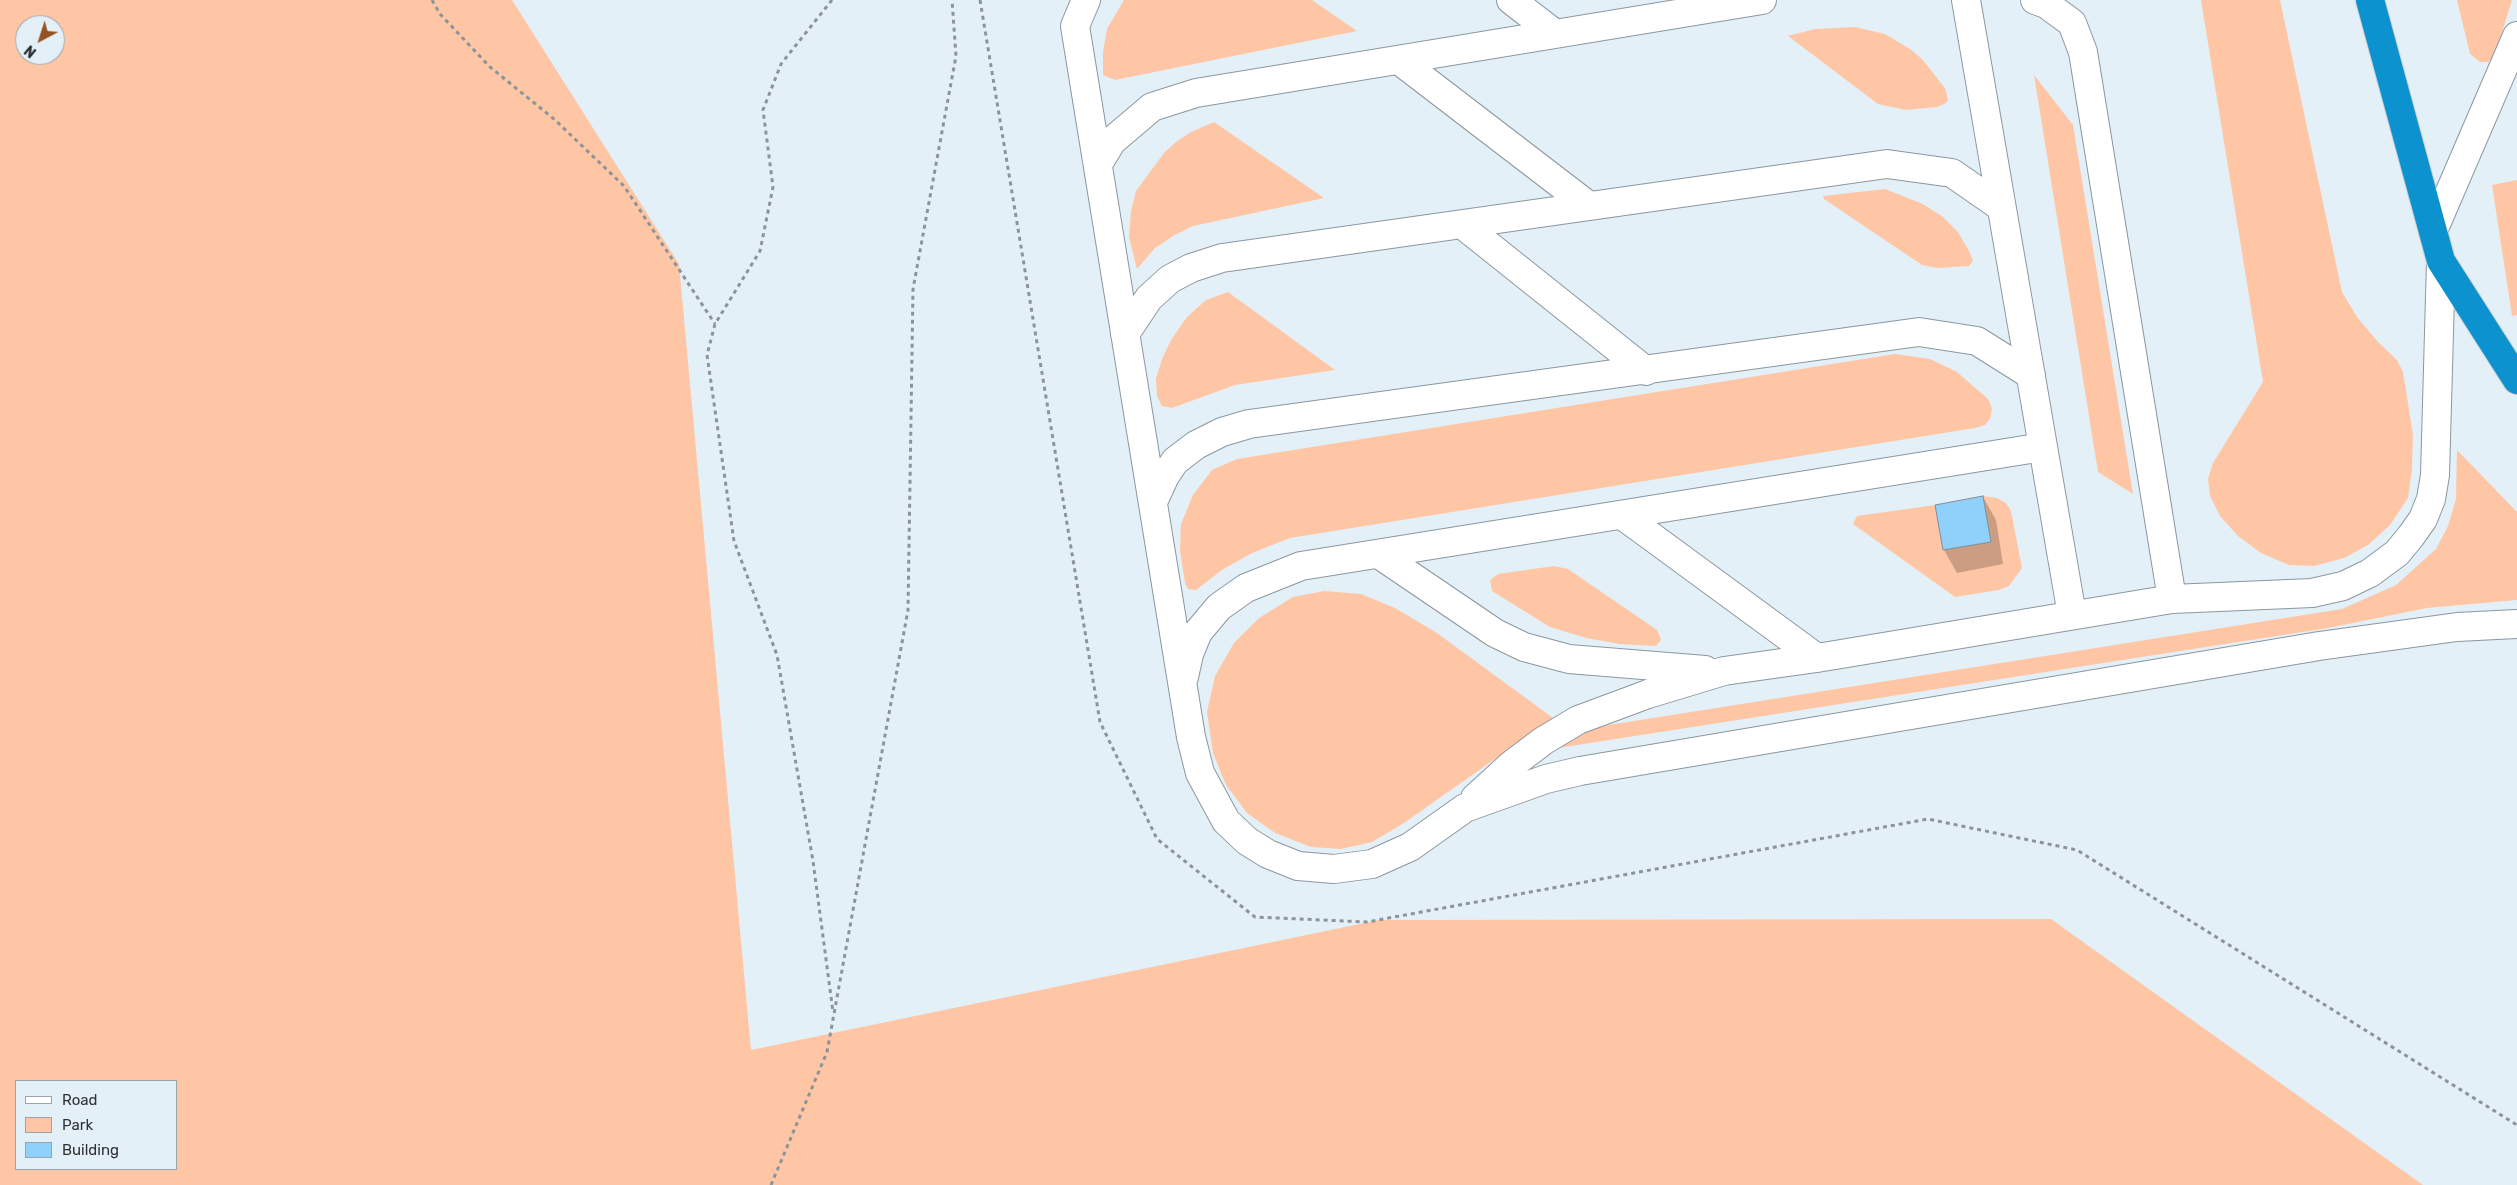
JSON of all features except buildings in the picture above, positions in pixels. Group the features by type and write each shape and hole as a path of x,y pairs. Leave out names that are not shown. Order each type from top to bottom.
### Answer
{"highway":[{"path":"2370,0 2441,261 2517,380"}],"lane":[{"path":"1086,0 1072,13 1191,737 1200,773 1226,822 1247,841 1268,854 1298,866 1334,869 1372,864 1410,847 1464,808 1510,766 1578,720 1648,694 1724,671 1817,658 2072,614 2172,599 2312,593 2343,586 2370,573 2397,553 2411,536 2423,518 2431,498 2435,475 2441,261"},
{"path":"1511,0 1554,33"},
{"path":"1098,164 1112,141 1132,122 1152,107 1172,99 1196,93 1762,0"},
{"path":"1966,0 2072,614"},
{"path":"2035,0 2046,4 2072,23 2083,52 2172,599"},
{"path":"2433,230 2517,36"},
{"path":"1400,61 1589,206"},
{"path":"1125,334 1149,298 1170,279 1191,268 1222,258 1887,164 1952,173 2001,207"},
{"path":"1463,225 1646,371"},
{"path":"1153,502 1164,476 1175,461 1196,445 1222,432 1249,424 1919,332 1977,341 2031,375"},
{"path":"1183,684 1189,654 1198,632 1218,608 1246,588 1301,566 1380,555 2043,448"},
{"path":"1622,515 1817,658"},
{"path":"1380,555 1495,633 1524,647 1569,659 1610,664 1724,671"},
{"path":"1464,808 1546,779 1580,771 2318,646 2457,627 2517,624"}],"path":[{"path":"432,0 440,14 490,68 554,119 624,186 715,324"},
{"path":"832,0 781,64 763,110 773,187 760,251 715,324 707,355 734,541 777,655 813,861 834,1016"},
{"path":"771,1185 827,1052 908,610 913,289 956,56 952,0"}],"green space":[{"path":"0,0 512,0 679,264 751,1050 1379,920 2051,919 2423,1185 0,1185"},
{"path":"1124,0 1312,0 1357,31 1115,80 1103,75 1103,52 1107,29"},
{"path":"2201,0 2280,0 2342,292 2357,317 2378,342 2397,360 2403,372 2413,435 2412,469 2408,498 2390,525 2368,545 2344,558 2314,566 2289,565 2261,553 2238,536 2220,516 2210,496 2208,479 2213,463 2263,382"},
{"path":"2457,0 2512,0 2495,55 2488,62 2480,62 2470,54"},
{"path":"1855,27 1885,34 1910,49 1922,59 1945,88 1948,100 1946,103 1937,107 1906,110 1878,104 1788,36 1815,29"},
{"path":"2034,75 2073,125 2133,494 2098,472"},
{"path":"1214,122 1324,198 1193,226 1155,248 1137,269 1129,237 1131,211 1136,191 1164,153 1176,142 1191,132"},
{"path":"2517,180 2517,315 2512,316 2492,185"},
{"path":"1885,189 1923,204 1943,217 1958,232 1969,251 1973,261 1969,266 1937,268 1922,265 1824,199 1823,196"},
{"path":"1228,292 1335,370 1235,385 1172,408 1162,406 1157,396 1156,379 1162,359 1171,340 1187,317 1206,300"},
{"path":"1895,354 1930,359 1957,372 1988,399 1992,408 1990,419 1985,425 1975,428 1290,538 1252,553 1222,570 1196,590 1188,589 1185,583 1180,550 1181,524 1193,495 1212,470 1237,459"},
{"path":"2457,450 2517,512 2517,600 2427,608 2328,628 1558,748 1576,734 1596,727 2342,609 2396,585 2436,549 2448,526 2456,499"},
{"path":"1983,496 1997,498 2006,503 2011,511 2022,568 2009,586 1999,590 1955,597 1853,524 1857,516 1935,505 1943,550 1991,542"},
{"path":"1554,566 1568,569 1657,630 1661,640 1656,646 1620,644 1586,638 1550,627 1492,591 1490,580 1498,574"},
{"path":"1324,591 1361,594 1395,608 1437,633 1553,718 1404,823 1372,842 1341,849 1311,847 1275,833 1247,813 1226,785 1213,753 1207,712 1215,676 1234,643 1259,618 1293,597"}]}
